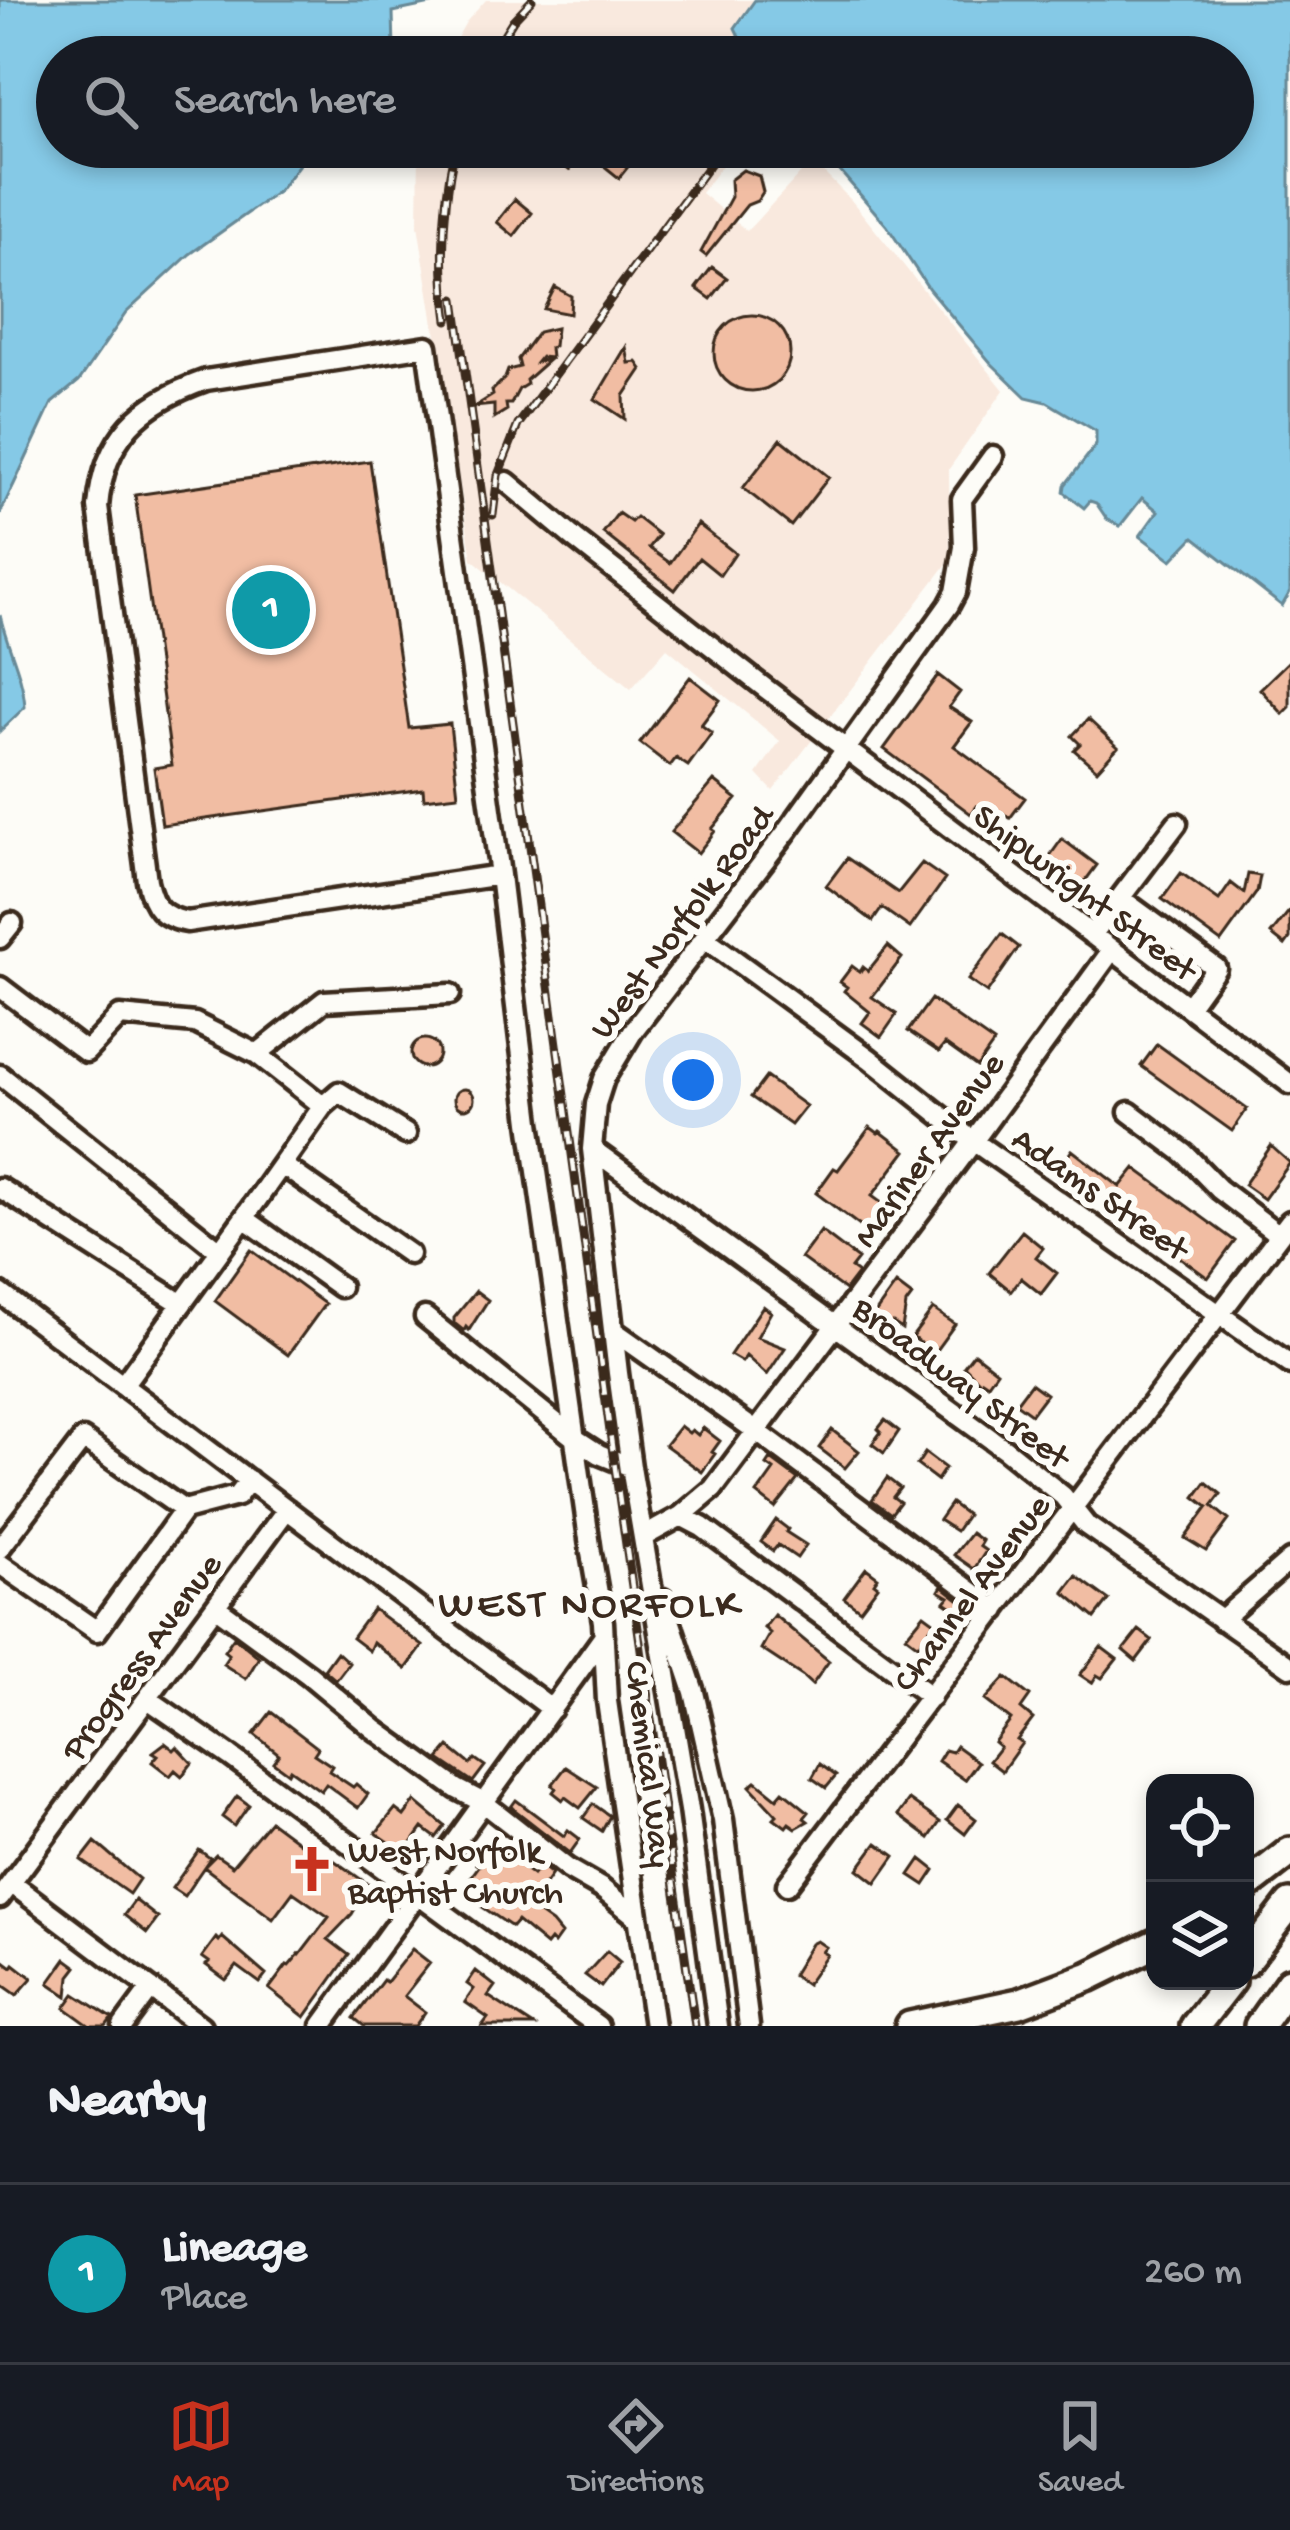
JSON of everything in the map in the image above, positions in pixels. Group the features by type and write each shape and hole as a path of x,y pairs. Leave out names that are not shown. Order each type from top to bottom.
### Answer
{"highway":[{"path":"1251,1882 1290,1852"},
{"path":"1254,1950 1290,1904"},
{"path":"910,2026 1019,2003 1088,1977 1146,1948"},
{"path":"1258,2026 1290,1982"},
{"path":"1195,2026 1223,1990"}],"street":[{"name":"Chemical Way","path":"500,875 187,922 159,912 147,881 98,507 113,446 141,414 206,380 427,346 500,875 530,1122 604,1636 607,1701 654,2026"},
{"name":"West Norfolk Road","path":"718,2026 631,1467 592,1149 596,1104 604,1079 633,1031 788,830 950,605 964,547 962,499 993,456"},
{"name":"Shipwright Street","path":"507,482 845,749 1290,1084"},
{"path":"1092,935 1177,823"},
{"path":"1120,898 1216,968 1188,1007"},
{"name":"Adams Street","path":"706,939 973,1141 1290,1364"},
{"name":"Mariner Avenue","path":"645,1543 713,1490 1112,950"},
{"path":"0,987 86,1052 120,1016 195,1023 257,1054 323,1106"},
{"path":"257,1054 324,1001 450,994"},
{"path":"0,1076 220,1251"},
{"path":"123,1385 323,1106 339,1092 406,1134"},
{"path":"1129,1112 1185,1154 1219,1189 1285,1228"},
{"name":"Broadway Street","path":"592,1149 1006,1450 1063,1496 1086,1525 1290,1667"},
{"path":"282,1166 409,1254"},
{"path":"0,1188 182,1304"},
{"path":"244,1218 340,1287"},
{"name":"Channel Avenue","path":"787,1886 1285,1228"},
{"path":"0,1293 552,1709"},
{"path":"425,1317 576,1439 631,1467"},
{"path":"614,1331 996,1610"},
{"path":"0,1548 83,1439 184,1510"},
{"path":"0,1564 97,1631 184,1510 237,1496 249,1480"},
{"name":"Progress Avenue","path":"6,1890 287,1509"},
{"path":"681,1516 931,1696"},
{"name":"West Norfolk Road","path":"645,1543 694,1692 723,1820 749,2026"},
{"path":"1221,1620 1290,1560"},
{"path":"216,1606 374,1729 484,1803 638,1918"},
{"path":"322,2026 604,1636"},
{"path":"148,1699 598,2026"},
{"path":"6,1890 202,2026"},
{"path":"123,2026 151,1988"}],"shaded area":[{"path":"486,0 832,0 814,36 458,36"},
{"path":"419,168 720,168 701,193 747,231 806,168 819,168 851,200 1004,390 949,469 950,560 773,791 757,774 780,741 667,648 631,689 472,559 418,225"}],"water":[{"path":"0,0 450,0 393,12 394,36 36,36 36,168 296,168 279,191 190,254 126,313 79,381 52,403 0,514"},
{"path":"755,0 1290,0 1290,592 1282,606 1194,537 1172,560 1140,536 1158,511 1142,498 1120,526 1107,519 1096,503 1090,501 1084,508 1064,492 1096,445 1096,431 1047,402 1026,397 991,363 838,168 1254,168 1254,36 739,36 735,28"},
{"path":"0,615 25,707 0,731"}],"building":[{"path":"607,168 627,168 619,178"},
{"path":"743,170 759,176 763,192 706,256 701,252 731,197 730,180"},
{"path":"515,199 532,213 514,236 497,222"},
{"path":"712,267 727,278 711,299 696,288"},
{"path":"555,287 571,296 570,314 544,309"},
{"path":"752,315 779,326 790,353 779,380 752,391 725,380 714,353 725,326"},
{"path":"556,328 551,358 526,380 511,404 506,404 507,410 494,418 494,405 474,407 493,395 508,370 520,367 518,359 538,332"},
{"path":"626,347 629,363 637,362 642,369 624,396 625,419 595,399"},
{"path":"781,439 829,477 791,526 743,488"},
{"path":"370,461 409,728 450,724 458,795 424,799 423,789 162,825 154,768 172,765 135,495"},
{"path":"618,513 631,522 636,517 659,535 649,548 670,563 698,524 735,553 720,575 699,558 675,590 603,533"},
{"path":"1290,660 1290,707 1283,714 1260,689"},
{"path":"938,675 960,692 949,707 972,722 954,746 1025,798 1010,818 1001,812 996,820 977,806 971,814 884,749"},
{"path":"690,677 720,700 701,725 712,733 688,766 676,758 670,766 640,743"},
{"path":"1088,719 1118,747 1097,770 1074,750 1080,744 1072,736"},
{"path":"714,781 737,799 698,853 671,832"},
{"path":"1062,839 1097,865 1080,888 1047,860"},
{"path":"847,858 898,893 922,863 945,879 910,928 882,908 873,921 826,886"},
{"path":"1181,873 1219,900 1231,883 1244,893 1248,874 1260,876 1257,892 1221,942 1162,899"},
{"path":"1290,910 1290,938 1285,945 1271,934"},
{"path":"1002,934 1019,947 987,993 968,980"},
{"path":"888,946 902,958 872,997 897,1014 881,1037 862,1023 870,1012 840,982 852,966 868,971"},
{"path":"931,999 994,1043 977,1067 945,1044 939,1052 908,1031"},
{"path":"425,1039 435,1043 439,1053 435,1063 425,1067 415,1063 411,1053 415,1043"},
{"path":"1157,1044 1247,1109 1232,1131 1141,1066"},
{"path":"766,1077 806,1106 791,1125 751,1097"},
{"path":"464,1089 474,1099 464,1109 454,1099"},
{"path":"870,1127 906,1151 872,1196 886,1206 868,1232 816,1193"},
{"path":"1271,1146 1290,1163 1264,1199 1244,1185"},
{"path":"1072,1150 1120,1187 1135,1168 1235,1241 1208,1278 1059,1169"},
{"path":"821,1231 858,1259 851,1268 858,1273 845,1290 801,1258"},
{"path":"1022,1231 1043,1248 1036,1257 1057,1273 1041,1294 1021,1278 1011,1291 989,1273"},
{"path":"251,1250 325,1304 288,1355 215,1301"},
{"path":"896,1284 912,1296 902,1329 873,1316"},
{"path":"476,1291 488,1300 464,1331 454,1318"},
{"path":"763,1306 771,1312 757,1337 785,1348 767,1375 746,1356 742,1362 730,1355"},
{"path":"933,1309 955,1324 934,1353 912,1337"},
{"path":"974,1353 997,1371 988,1384 964,1366"},
{"path":"1031,1383 1046,1394 1031,1414 1016,1403"},
{"path":"885,1420 899,1431 884,1453 872,1444"},
{"path":"680,1426 698,1435 703,1428 720,1441 702,1472 665,1445"},
{"path":"832,1430 859,1451 845,1468 819,1448"},
{"path":"925,1453 945,1468 937,1480 917,1465"},
{"path":"771,1459 798,1479 775,1508 757,1494 774,1470 767,1465"},
{"path":"887,1478 900,1488 893,1497 900,1502 891,1514 872,1500"},
{"path":"1206,1482 1221,1494 1212,1506 1229,1520 1206,1551 1185,1538 1208,1507 1195,1497"},
{"path":"951,1503 967,1515 956,1531 939,1520"},
{"path":"776,1520 806,1545 797,1558 778,1545 773,1551 761,1542"},
{"path":"971,1533 986,1551 974,1569 954,1555"},
{"path":"866,1568 878,1577 874,1583 878,1586 860,1610 844,1598"},
{"path":"1076,1576 1109,1600 1095,1618 1064,1592"},
{"path":"942,1586 968,1606 962,1614 945,1602 949,1597 939,1591"},
{"path":"373,1609 423,1646 406,1669 373,1642 369,1651 352,1638"},
{"path":"924,1614 935,1622 918,1645 906,1636"},
{"path":"774,1615 829,1661 812,1685 761,1649 770,1633 764,1628"},
{"path":"1139,1630 1152,1640 1136,1661 1123,1650"},
{"path":"234,1637 259,1657 246,1679 223,1664 229,1655 224,1651"},
{"path":"1101,1647 1117,1659 1092,1683 1080,1675"},
{"path":"337,1652 349,1663 336,1680 324,1670"},
{"path":"1006,1677 1030,1696 1021,1709 1033,1719 1002,1771 989,1761 1000,1747 994,1742 1011,1720 985,1700"},
{"path":"271,1712 318,1748 314,1754 332,1766 329,1771 368,1794 358,1808 326,1784 321,1791 273,1762 279,1754 254,1734"},
{"path":"165,1743 174,1750 177,1747 192,1763 182,1776 175,1770 170,1776 152,1762 158,1755 153,1752"},
{"path":"956,1746 978,1762 965,1780 938,1761 945,1750 952,1752"},
{"path":"449,1747 470,1764 475,1759 485,1766 473,1782 439,1759"},
{"path":"820,1764 836,1776 826,1788 812,1778"},
{"path":"566,1767 597,1787 580,1808 553,1792 552,1785"},
{"path":"756,1781 777,1798 783,1791 809,1812 804,1818 808,1821 796,1828 774,1818 777,1815 750,1786"},
{"path":"237,1796 249,1805 234,1826 222,1817"},
{"path":"516,1800 564,1836 568,1830 580,1839 570,1853 511,1807"},
{"path":"909,1800 940,1822 929,1838 898,1815"},
{"path":"415,1801 445,1826 436,1838 423,1828 405,1853 376,1833 395,1809 404,1816"},
{"path":"593,1804 610,1816 602,1831 583,1818"},
{"path":"958,1805 976,1819 965,1834 947,1820"},
{"path":"270,1821 324,1861 328,1856 369,1885 352,1914 328,1939 349,1955 305,2017 269,1989 329,1917 293,1892 273,1919 204,1867 216,1855 232,1866"},
{"path":"495,1840 533,1875 540,1865 552,1874 529,1907 561,1934 554,1944 550,1940 546,1945 517,1921 512,1927 460,1892"},
{"path":"95,1842 139,1879 129,1894 81,1860"},
{"path":"877,1843 895,1856 876,1883 858,1869"},
{"path":"199,1850 210,1858 184,1896 172,1888"},
{"path":"921,1859 935,1870 925,1885 910,1875"},
{"path":"135,1900 158,1918 147,1933 124,1915"},
{"path":"222,1937 266,1975 260,1983 237,1966 226,1980 206,1965 209,1962 202,1957"},
{"path":"817,1941 826,1947 822,1952 827,1955 806,1985 792,1975"},
{"path":"412,1949 430,1963 404,1996 425,2012 415,2026 364,2026 354,2018"},
{"path":"607,1951 620,1962 601,1987 585,1975"},
{"path":"0,1958 32,1978 17,1995 0,1983"},
{"path":"66,1959 77,1967 70,1976 68,1996 49,1983"},
{"path":"476,1971 495,1986 488,1996 534,2026 482,2026 488,2018 465,2002 474,1989 467,1984"},
{"path":"75,1994 112,2018 106,2026 90,2026 65,2008"}],"railway":[{"path":"503,36 532,0"},
{"path":"448,320 444,233 452,168"},
{"path":"493,515 498,475 518,425 707,168"},
{"path":"455,299 695,2026"}],"place":[{"name":"Lineage","path":"271,610"},
{"name":"West Norfolk Baptist Church","path":"312,1869"}],"district":[{"name":"WEST NORFOLK","path":"590,1600"}]}
